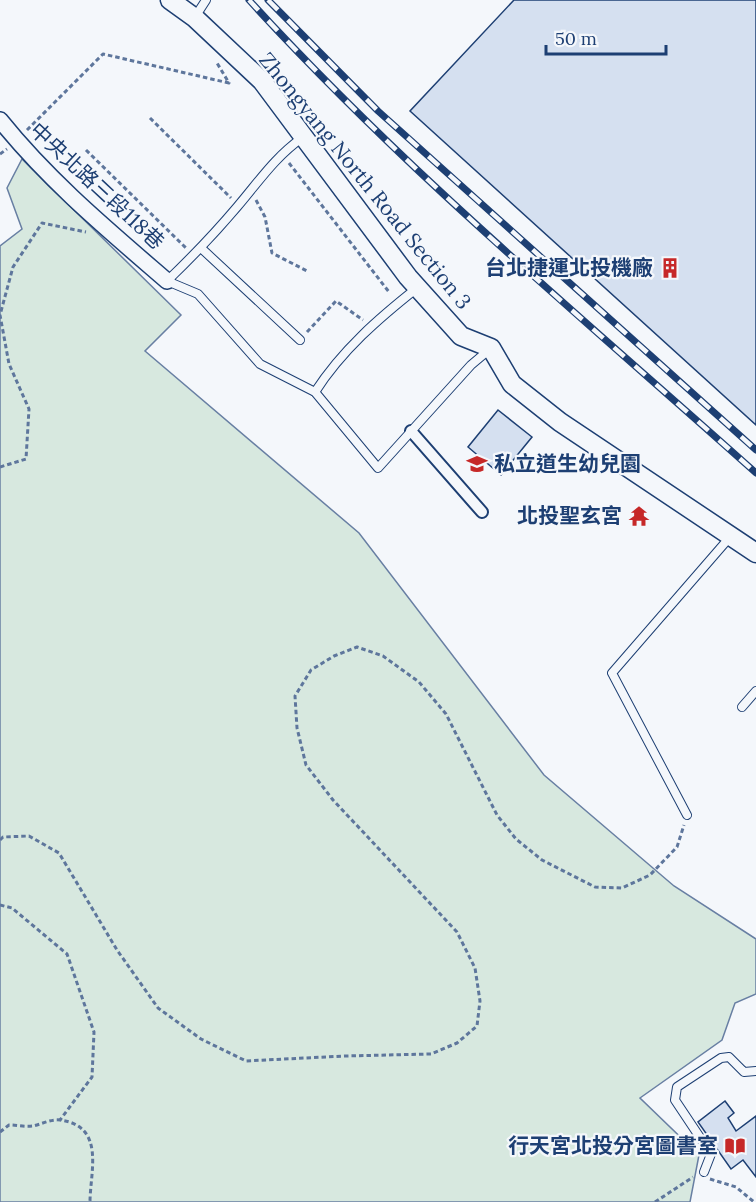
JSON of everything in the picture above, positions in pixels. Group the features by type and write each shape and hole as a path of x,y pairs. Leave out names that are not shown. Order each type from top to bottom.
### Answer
{"street":[{"name":"Zhongyang North Road Section 3","path":"170,0 195,18 262,81 417,288 461,336 491,348"},
{"name":"中央北路三段118巷","path":"0,120 42,168 167,281"},
{"path":"491,348 512,384 560,422 756,553"},
{"path":"411,431 482,512"}],"lane":[{"path":"195,18 206,0"},
{"path":"303,137 280,153 239,206 194,256 167,281 198,294 260,364 315,392 378,468 471,365 491,348"},
{"path":"201,248 300,340"},
{"path":"315,392 330,369 371,326 417,288"},
{"path":"687,815 612,674 730,536"},
{"path":"742,707 756,691"},
{"path":"704,1172 711,1154 675,1100 676,1087 721,1058 729,1057 744,1072 756,1071"}],"path":[{"path":"17,141 103,54 229,83 212,55"},
{"path":"150,117 239,206"},
{"path":"86,150 194,256"},
{"path":"286,160 389,292"},
{"path":"250,191 265,217 272,253 309,272"},
{"path":"0,467 26,459 29,409 9,364 0,315 13,267 42,223 91,233 105,227"},
{"path":"300,340 336,302 371,326"},
{"path":"0,840 3,837 29,836 60,853 117,950 158,1008 201,1039 246,1062 431,1054 457,1042 477,1026 480,1001 475,968 457,932 333,800 306,765 297,728 295,696 311,670 334,656 357,647 383,656 419,682 446,714 497,814 516,838 542,860 587,884 595,887 622,888 650,875 677,847 687,815"},
{"path":"0,904 12,908 67,954 94,1032 92,1077 60,1120"},
{"path":"0,1132 9,1125 30,1127 60,1120 78,1126 89,1138 95,1158 90,1202"},
{"path":"655,1202 684,1181 704,1172 711,1180 736,1187 754,1202"}],"shaded area":[{"path":"22,159 181,315 145,351 359,533 544,775 674,886 756,939 756,994 735,1003 722,1040 640,1098 699,1155 690,1202 0,1202 0,246 22,229 7,188"}],"building":[{"name":"台北捷運北投機廠","path":"514,0 756,0 756,425 410,111"},
{"name":"私立道生幼兒園","path":"498,410 532,437 501,475 468,447"},
{"name":"行天宮北投分宮圖書室","path":"725,1101 734,1113 728,1118 736,1131 756,1116 756,1177 743,1160 731,1169 698,1122"}],"railway":[{"path":"249,0 370,124 496,243 756,473"},
{"path":"268,0 378,111 756,450"}],"place":[{"name":"台北捷運北投機廠","path":"670,268"},
{"name":"私立道生幼兒園","path":"477,464"},
{"name":"北投聖玄宮","path":"639,516"},
{"name":"行天宮北投分宮圖書室","path":"735,1146"}]}
